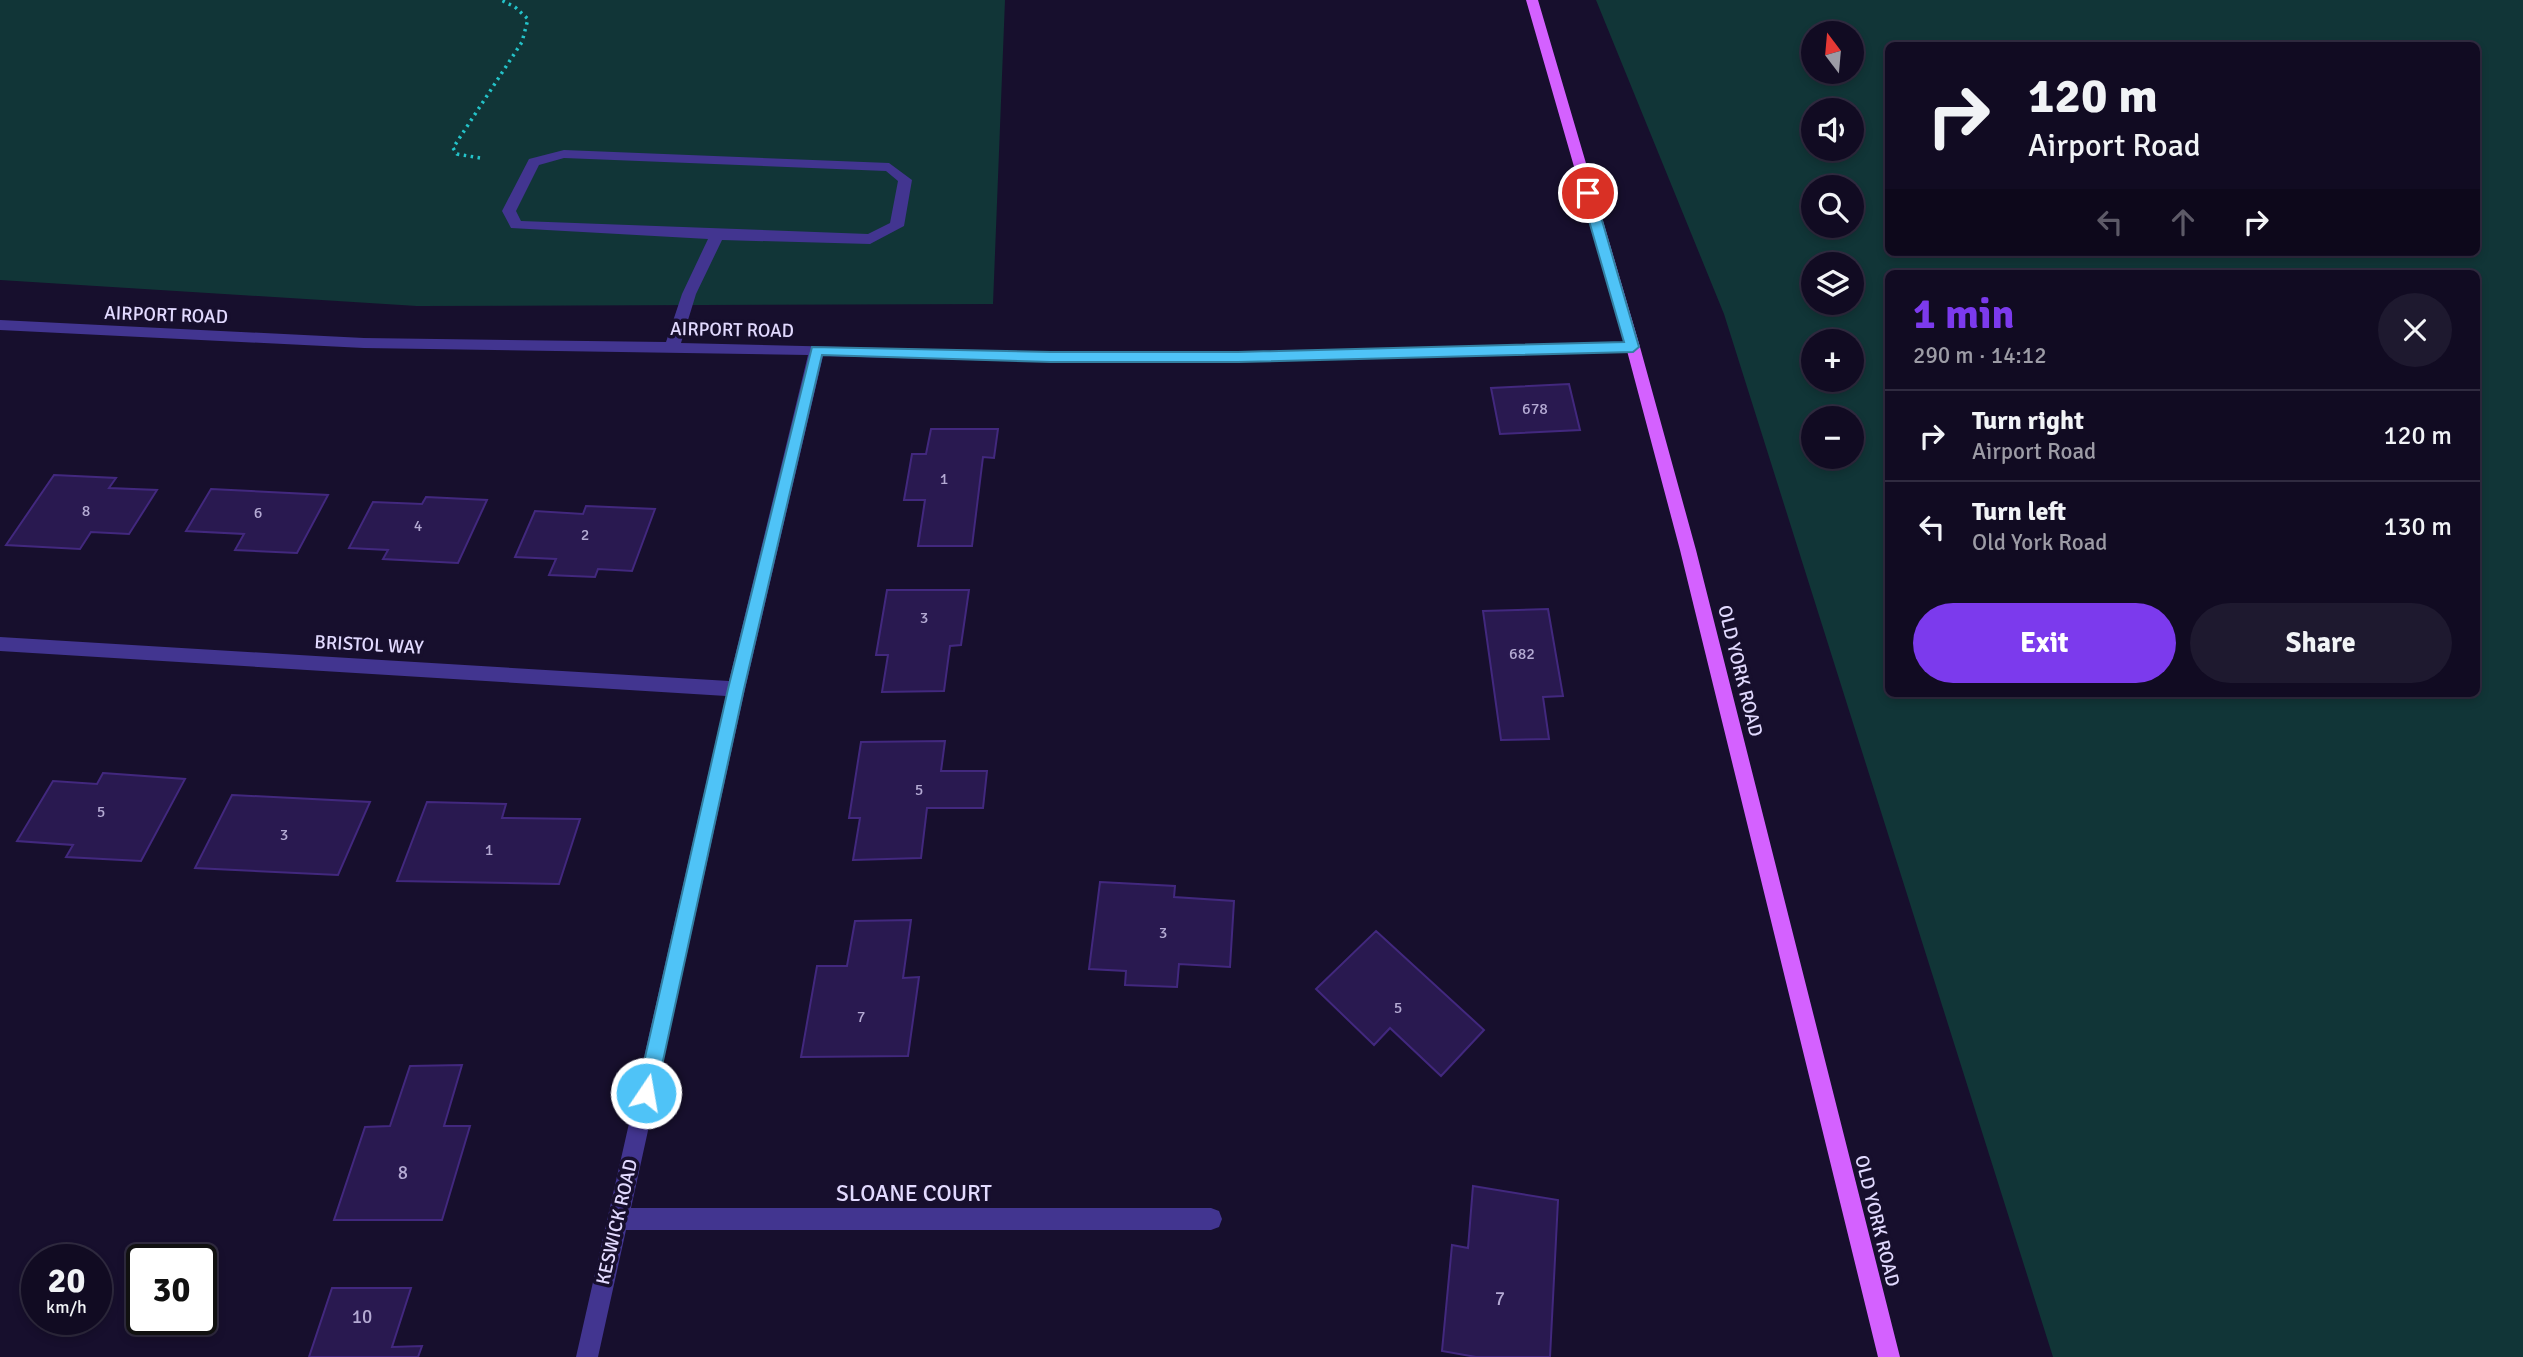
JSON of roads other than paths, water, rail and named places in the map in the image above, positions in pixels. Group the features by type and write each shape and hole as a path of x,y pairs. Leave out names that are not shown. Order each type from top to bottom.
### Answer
{"main road":[{"name":"OLD YORK ROAD","path":"1532,0 1633,347 1688,550 1889,1357"}],"street":[{"path":"564,154 889,167 905,180 897,226 870,239 717,235 516,225 509,211 534,162 564,154"},
{"path":"672,348 689,294 717,235"},
{"name":"AIRPORT ROAD","path":"0,326 364,343 817,350 1051,357 1238,357 1633,347"},
{"name":"KESWICK ROAD","path":"587,1357 736,689 817,350"},
{"name":"BRISTOL WAY","path":"0,644 736,689"},
{"name":"SLOANE COURT","path":"617,1219 1211,1219"}]}
